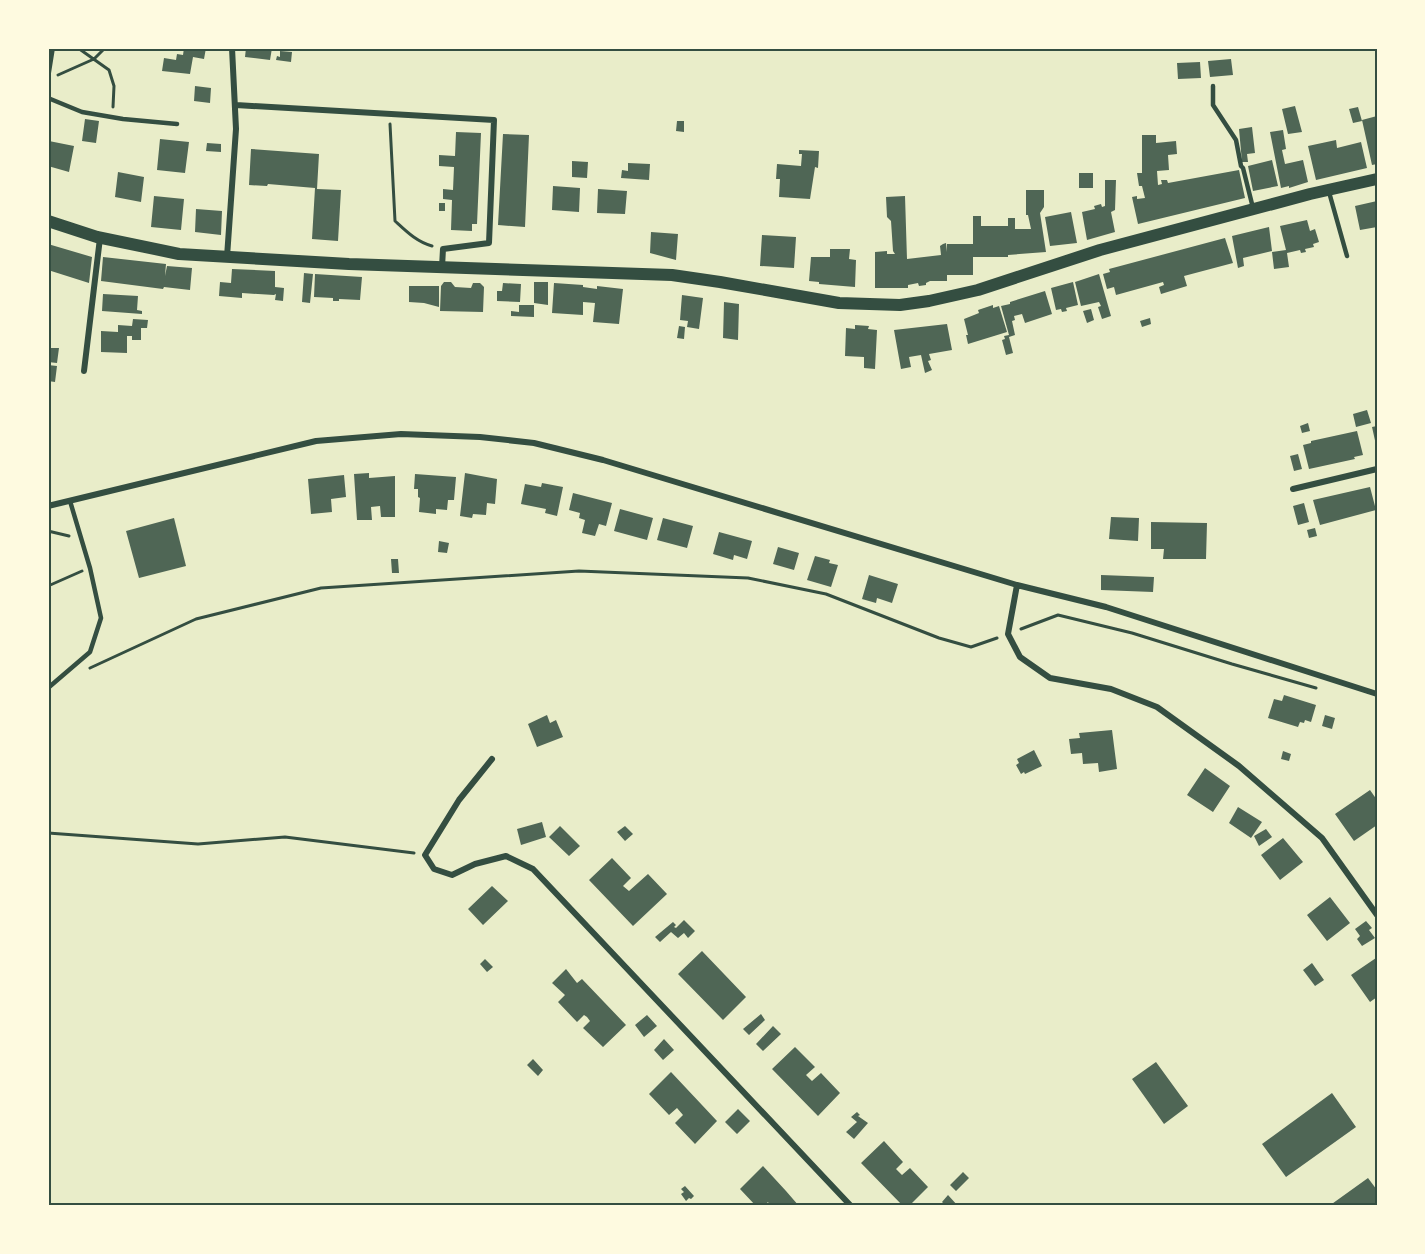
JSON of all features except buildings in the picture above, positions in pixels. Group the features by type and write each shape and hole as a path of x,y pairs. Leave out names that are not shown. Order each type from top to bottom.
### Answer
{"main road":[{"path":"48,221 100,238 179,254 672,276 839,303 900,305 978,290 1100,250 1377,179"}],"street":[{"path":"48,73 52,48"},
{"path":"227,257 236,129 232,48"},
{"path":"236,105 494,120 489,243 443,249 442,267"},
{"path":"84,371 100,238"},
{"path":"48,506 316,441 401,434 480,437 534,443 603,460 1017,585 1106,607 1377,694"},
{"path":"1293,489 1377,469"},
{"path":"1017,585 1008,634 1020,657 1050,678 1111,689 1157,707 1239,766 1322,838 1377,915"},
{"path":"492,759 459,800 425,855 434,869 452,875 475,864 506,856 533,869 851,1206"}],"lane":[{"path":"1213,86 1213,105 1236,140 1254,211"},
{"path":"48,98 82,112 177,124"},
{"path":"1329,190 1347,256"},
{"path":"48,688 90,652 101,618 90,568 70,501"}],"path":[{"path":"78,48 105,65 112,77 114,99 111,117"},
{"path":"58,66 56,74 61,75 94,59 105,48"},
{"path":"392,114 390,126 395,221 423,244 443,249"},
{"path":"48,531 66,537 79,532"},
{"path":"48,586 90,568"},
{"path":"81,672 196,619 321,588 579,571 748,578 826,594 939,639 971,647 1058,615 1132,633 1321,690"},
{"path":"48,833 198,844 285,837 425,855"}]}
